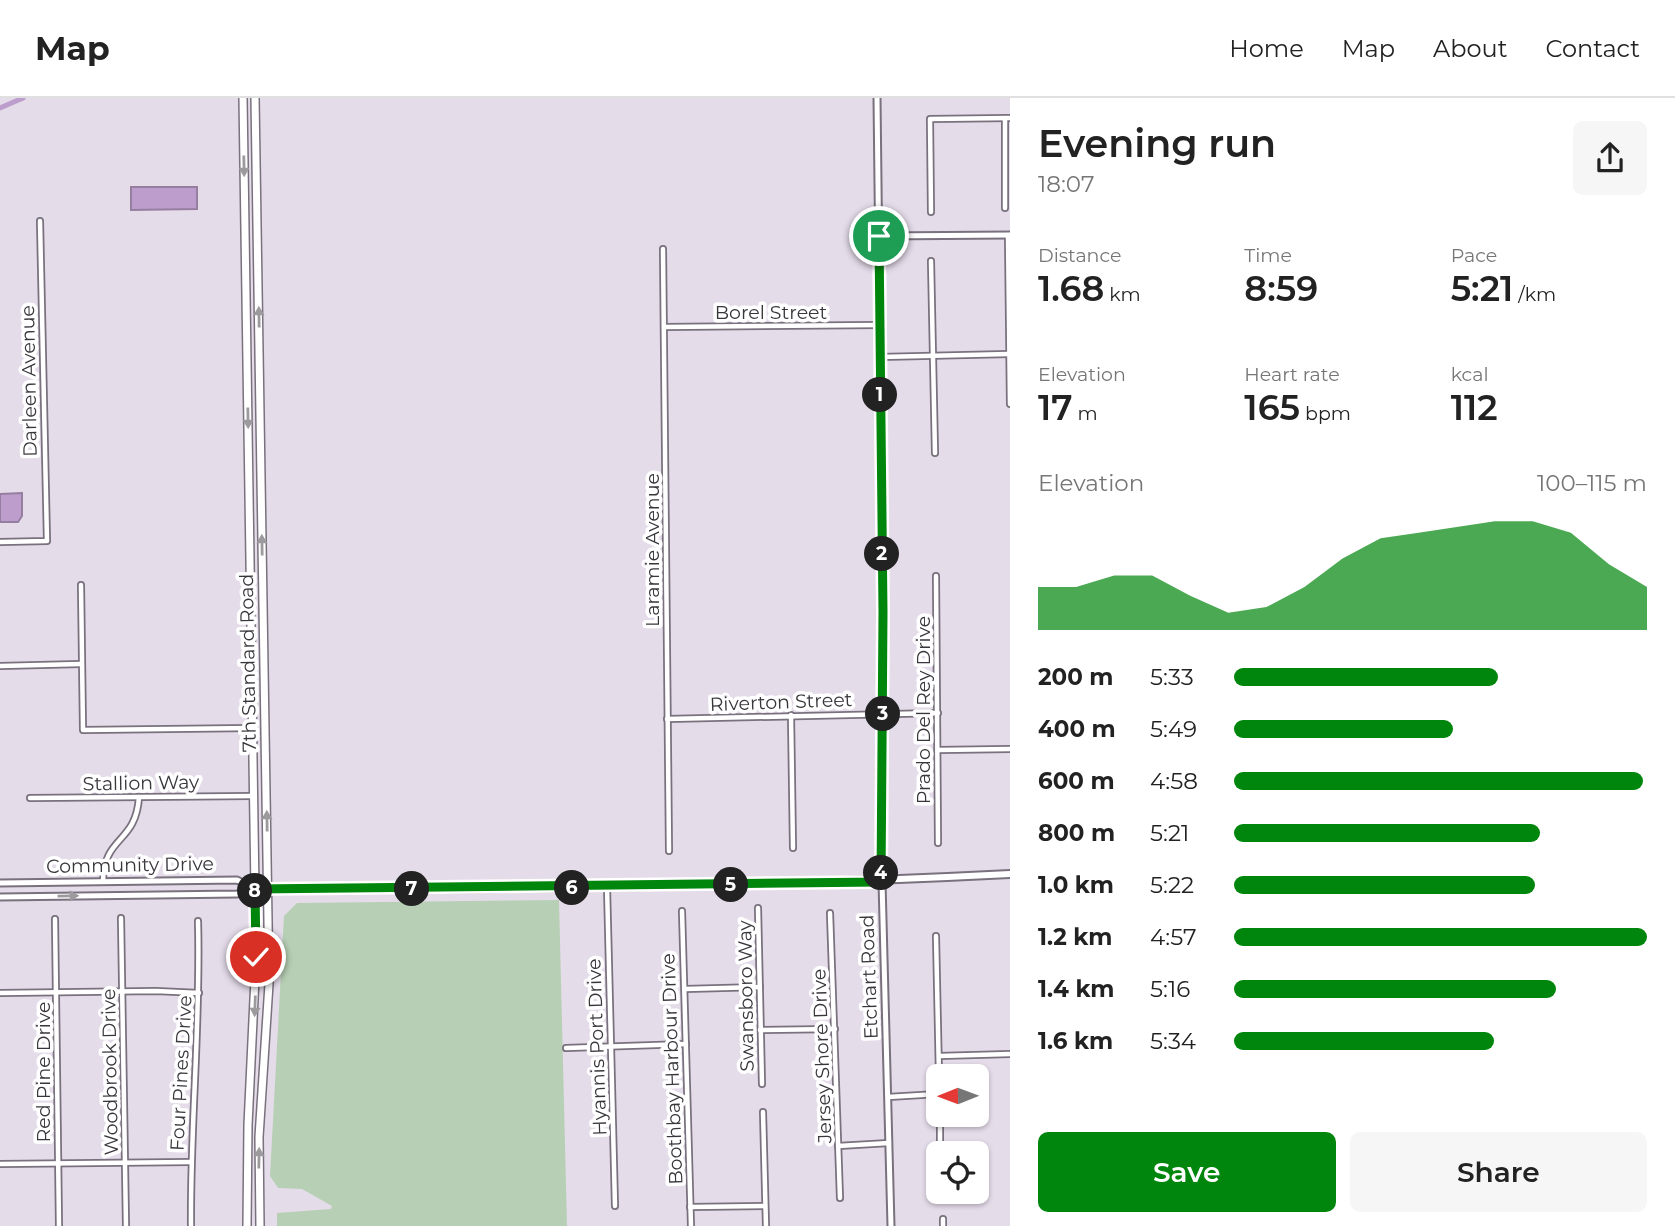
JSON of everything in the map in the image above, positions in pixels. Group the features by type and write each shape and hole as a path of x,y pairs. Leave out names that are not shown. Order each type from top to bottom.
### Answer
{"main road":[{"name":"7th Standard Road","path":"243,98 255,889 255,1003 248,1125 247,1226"},
{"name":"7th Standard Road","path":"255,98 269,889 269,984 259,1137 260,1226"},
{"path":"255,889 881,882 1010,874"}],"street":[{"name":"Etchart Road","path":"877,98 883,713 881,882 891,1226"},
{"path":"931,212 930,119 1008,118 1005,208"},
{"name":"Darleen Avenue","path":"0,542 47,541 40,221"},
{"path":"879,236 1009,235 1010,404"},
{"name":"Laramie Avenue","path":"663,249 669,851"},
{"path":"930,261 935,453"},
{"name":"Borel Street","path":"664,327 879,325"},
{"path":"880,357 1009,354"},
{"name":"Prado Del Rey Drive","path":"936,576 938,843"},
{"path":"81,585 83,730 253,728"},
{"path":"0,666 80,664"},
{"name":"Riverton Street","path":"667,719 937,713"},
{"path":"791,715 793,848"},
{"path":"938,750 1010,749"},
{"name":"Stallion Way","path":"30,798 253,796"},
{"path":"103,881 104,859 114,844 133,826 139,797"},
{"name":"Community Drive","path":"0,883 237,880 255,889"},
{"name":"Hyannis Port Drive","path":"607,887 615,1206"},
{"name":"Community Drive","path":"0,897 237,894 255,889"},
{"name":"Swansboro Way","path":"758,908 762,1084"},
{"name":"Boothbay Harbour Drive","path":"682,911 691,1226"},
{"name":"Jersey Shore Drive","path":"830,913 840,1198"},
{"name":"Woodbrook Drive","path":"121,918 126,1226"},
{"name":"Red Pine Drive","path":"55,919 59,1226"},
{"name":"Four Pines Drive","path":"191,1226 191,1162 199,993 198,921"},
{"path":"936,936 939,1064"},
{"path":"685,989 760,987"},
{"path":"0,993 199,993"},
{"path":"760,1030 835,1029"},
{"path":"566,1048 686,1044"},
{"path":"939,1056 1010,1054"},
{"path":"888,1097 926,1095"},
{"path":"763,1112 766,1226"},
{"path":"838,1146 889,1143"},
{"path":"0,1164 191,1162"},
{"path":"690,1208 765,1206"},
{"path":"943,1219 943,1226"}],"green space":[{"path":"559,900 567,1226 277,1226 277,1213 331,1209 332,1206 302,1189 278,1188 270,1176 284,916 297,903"}],"shaded area":[{"path":"131,187 197,187 197,209 131,210"},
{"path":"22,493 22,516 18,522 0,522 0,494"}],"waterway":[{"path":"0,108 23,98"}],"route":[{"path":"256,957 255,889 560,888 881,882 883,612 879,236"}]}
